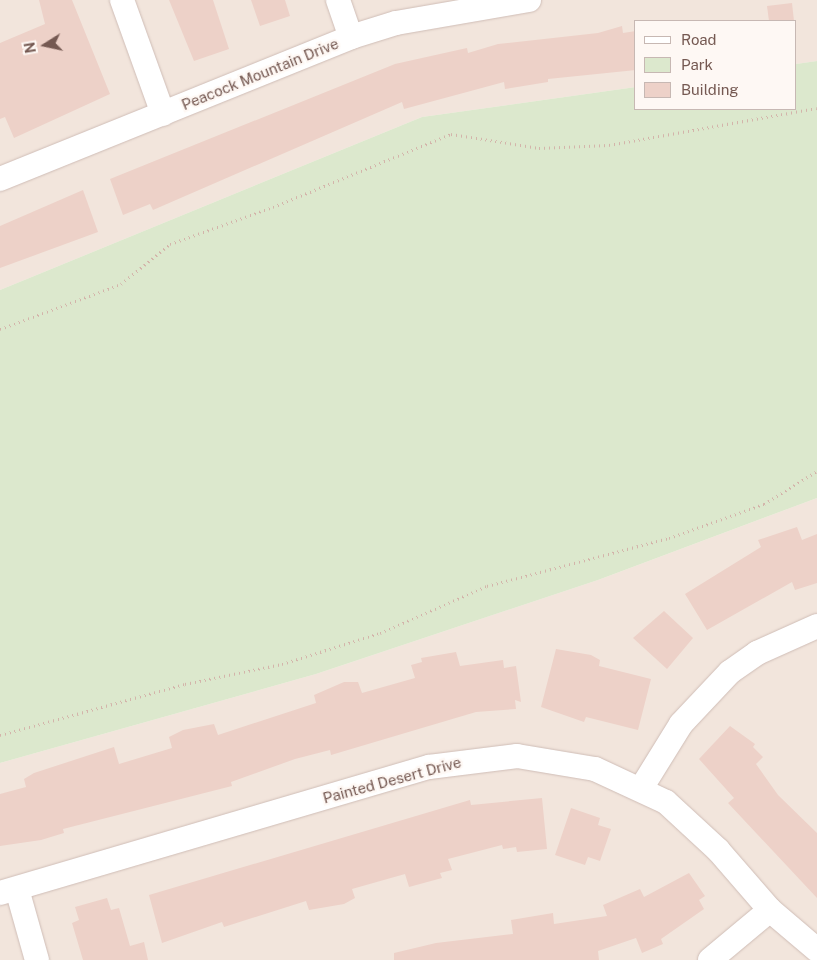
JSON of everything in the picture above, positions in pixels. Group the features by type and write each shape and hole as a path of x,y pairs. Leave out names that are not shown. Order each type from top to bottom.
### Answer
{"street":[{"path":"122,0 163,114"},
{"path":"338,0 351,36"},
{"name":"Peacock Mountain Drive","path":"0,180 351,36 396,23 529,0"},
{"path":"642,787 681,724 730,672 757,653 817,626"},
{"name":"Painted Desert Drive","path":"8,891 408,773 481,757 547,758 596,769 642,787 702,833 770,910 817,950"},
{"path":"8,891 37,960"},
{"path":"710,960 770,910"}],"path":[{"path":"0,329 121,284 170,244 273,208 451,134 539,148 609,145 817,108"},
{"path":"0,735 185,684 282,664 380,633 487,586 669,538 764,504 817,471"}],"shaded area":[{"path":"0,0 817,0 817,61 797,64 797,20 634,20 634,87 422,117 0,290"},
{"path":"817,498 817,960 0,960 0,763 316,674 598,580"}],"green space":[{"path":"817,61 817,498 598,580 316,674 0,763 0,290 422,117 634,87 634,110 797,110 797,64"}],"building":[{"path":"39,0 72,0 110,94 14,138 5,117 0,119 0,43 45,24"},
{"path":"169,0 213,0 229,49 194,61"},
{"path":"251,0 285,0 290,16 260,26"},
{"path":"792,3 794,20 769,20 767,6"},
{"path":"622,26 623,33 634,31 634,70 548,79 548,82 505,89 504,82 404,109 402,102 153,210 150,204 123,215 110,179 395,64 467,48 468,53 498,44 598,33"},
{"path":"83,190 98,232 0,268 0,226"},
{"path":"797,527 802,540 817,534 817,583 795,590 792,582 707,630 685,594 761,547 758,540"},
{"path":"664,611 693,638 667,669 633,638"},
{"path":"556,649 591,655 600,660 599,666 651,679 638,730 586,717 584,722 541,707"},
{"path":"456,652 460,666 503,660 504,668 516,666 521,702 515,700 516,709 476,712 331,755 330,750 295,759 231,782 232,786 63,829 64,833 41,840 0,846 0,794 26,787 24,779 34,773 114,747 119,764 172,748 169,737 183,730 214,724 218,735 316,703 314,695 344,682 358,682 362,693 415,678 411,665 422,662 421,658"},
{"path":"730,726 755,744 753,747 763,757 756,764 778,795 817,833 817,898 728,803 734,798 699,759"},
{"path":"542,798 547,849 517,852 516,847 503,849 502,845 448,859 452,870 440,873 442,878 409,887 405,874 352,889 355,898 344,904 309,910 306,901 224,927 222,922 162,943 149,895 470,800 471,805"},
{"path":"571,808 600,818 598,825 611,829 600,861 588,857 585,865 555,855"},
{"path":"689,873 705,896 699,900 704,909 661,939 663,944 642,953 636,938 598,951 599,960 394,960 394,953 436,943 513,934 511,920 553,913 554,924 607,916 603,905 640,889 644,897"},
{"path":"107,898 111,910 119,908 130,946 144,942 148,960 83,960 72,923 79,920 75,907"}]}
